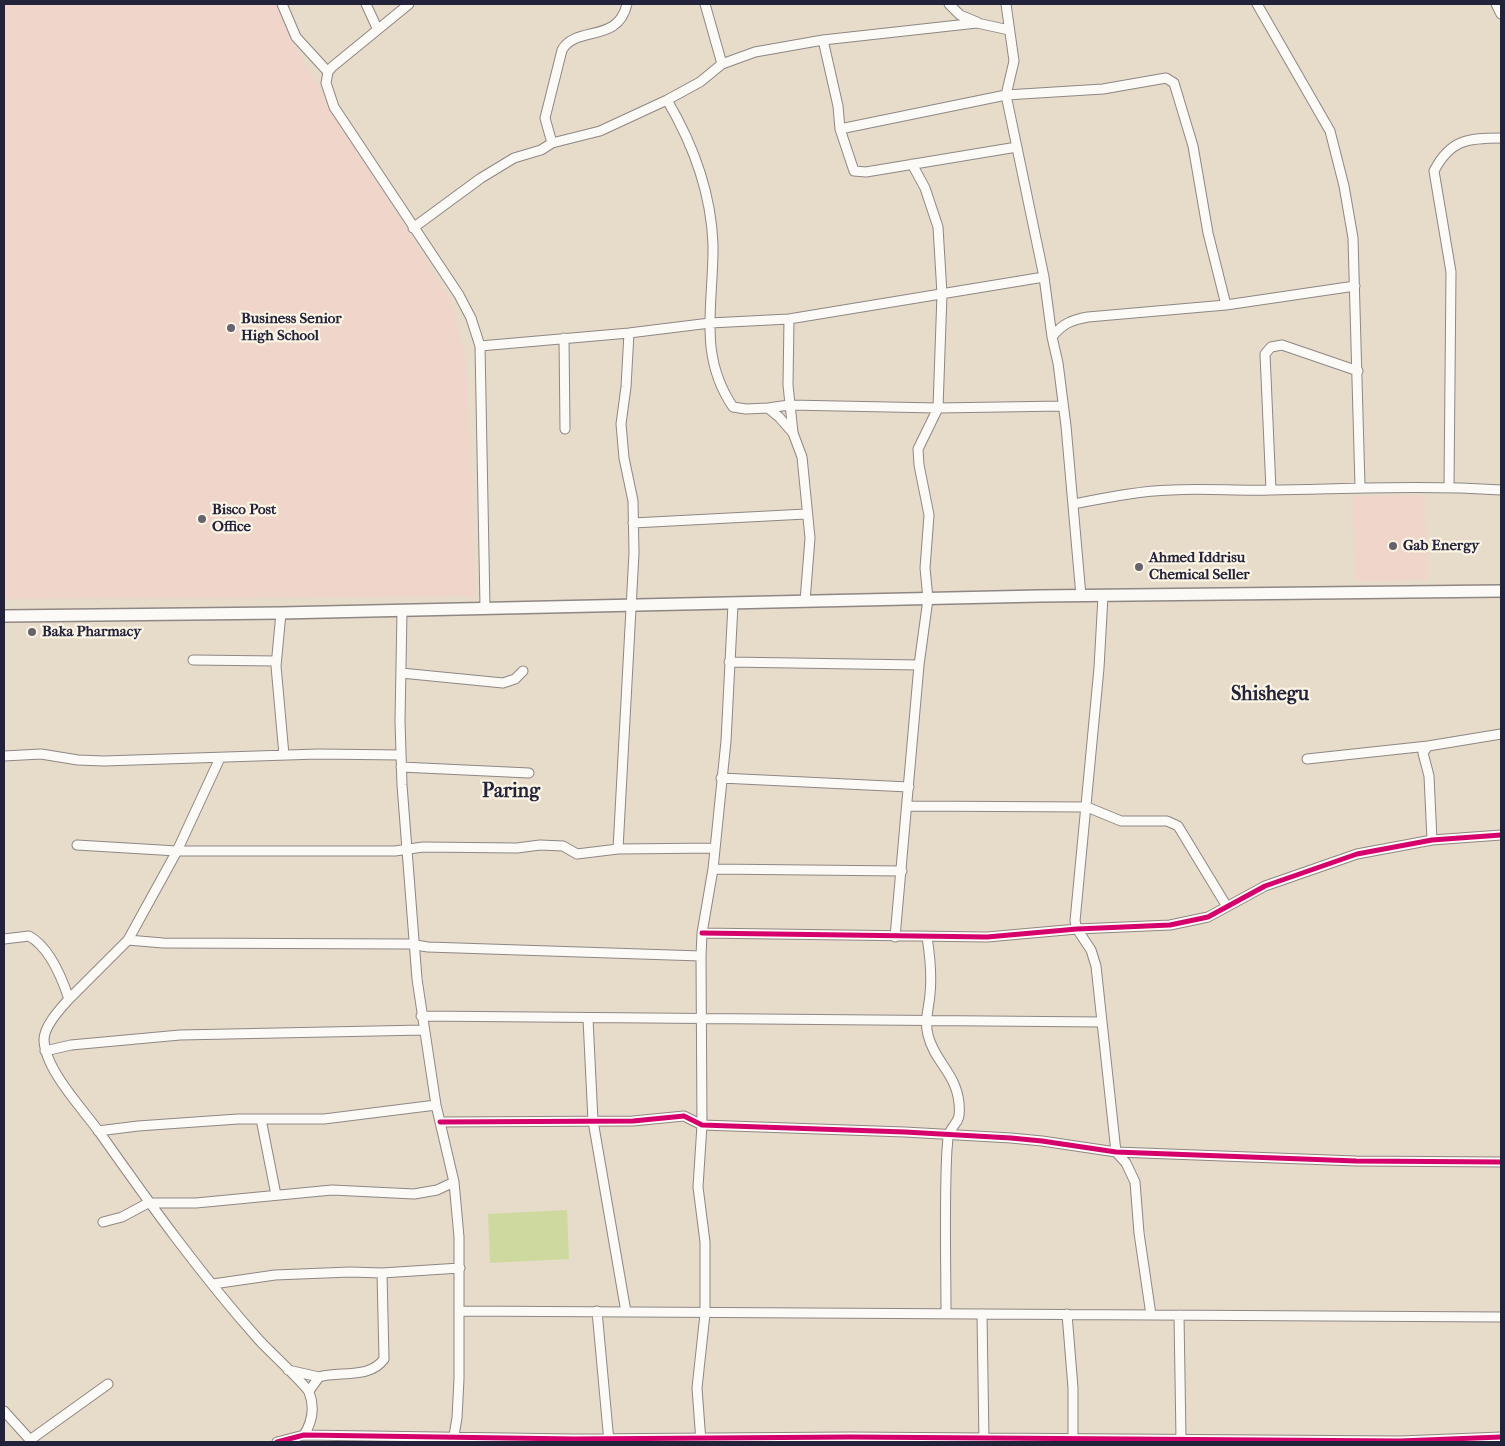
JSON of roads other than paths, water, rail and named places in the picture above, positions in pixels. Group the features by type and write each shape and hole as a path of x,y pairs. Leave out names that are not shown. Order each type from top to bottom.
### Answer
{"main road":[{"path":"4,616 281,613 485,607 632,607 805,601 1501,590"}],"street":[{"path":"282,4 296,38 328,72"},
{"path":"366,4 377,28"},
{"path":"409,4 344,55 328,72 327,88 334,107 459,295 471,318 480,346 485,607"},
{"path":"552,143 545,118 562,50 567,42 576,37 597,34 616,23 624,16 627,4"},
{"path":"705,4 722,64"},
{"path":"949,4 960,15 977,22 1009,30"},
{"path":"1006,4 1014,62 1006,95 1044,276 1052,337 1058,364 1066,426 1081,596"},
{"path":"1257,4 1330,131 1344,186 1351,230 1355,286 1360,486"},
{"path":"1496,4 1501,14"},
{"path":"413,228 499,166 514,158 542,150 552,143 600,131 667,100 700,82 722,64 755,52 823,40 977,22"},
{"path":"823,40 838,106 840,129 854,170 866,172 1017,147"},
{"path":"840,129 1006,95 1103,89 1166,78 1174,83 1194,146 1208,234 1226,305"},
{"path":"667,100 683,128 696,160 708,204 713,244 710,323 711,358 733,407 746,409 789,406 938,408 1062,406"},
{"path":"1448,486 1451,272 1434,171 1442,156 1456,144 1501,138"},
{"path":"895,937 919,666 928,599 925,568 929,515 918,465 918,449 938,408 942,294 938,227 925,188 912,164"},
{"path":"480,346 629,333 710,323 789,319 1044,276"},
{"path":"1052,337 1061,326 1072,320 1088,317 1226,305 1355,286"},
{"path":"789,319 789,406 793,433 802,457 806,514 810,538 805,601"},
{"path":"618,849 632,607 634,523 633,501 624,458 622,424 629,333"},
{"path":"564,338 565,429"},
{"path":"1271,490 1265,354 1271,347 1282,345 1358,371"},
{"path":"768,408 793,433"},
{"path":"1073,504 1108,497 1170,490 1448,486 1501,490"},
{"path":"634,523 806,514"},
{"path":"1103,596 1087,807 1078,877 1077,929 1091,950 1096,966 1116,1152 1126,1163 1135,1182 1139,1233 1151,1315"},
{"path":"700,1440 698,1388 705,1314 705,1242 698,1187 702,1125 701,956 702,933 713,869 720,778 726,741 733,604"},
{"path":"402,610 401,767 406,850 421,1016 436,1105 454,1182 460,1268 458,1395 453,1439"},
{"path":"281,613 276,661 277,695 284,755"},
{"path":"193,660 276,661"},
{"path":"729,662 919,666"},
{"path":"401,673 503,683 515,679 523,671"},
{"path":"1307,758 1428,746 1501,734"},
{"path":"1428,746 1423,753 1422,759 1429,776 1432,840"},
{"path":"4,756 41,754 97,761 284,755 401,755"},
{"path":"220,758 177,851 128,940 69,999 47,1029 44,1038 45,1051 73,1101 98,1131 148,1203 213,1284 287,1370 308,1391 312,1418 304,1435"},
{"path":"401,767 529,773"},
{"path":"720,778 909,786"},
{"path":"908,806 1087,807 1121,821 1167,821 1178,826 1226,905"},
{"path":"702,933 987,937 1077,929 1170,925 1208,917 1226,905 1265,886 1357,854 1432,840 1501,835"},
{"path":"77,845 177,851 406,850 423,847 517,848 540,845 563,846 577,854 618,849 715,848"},
{"path":"713,869 902,870"},
{"path":"4,939 29,936 41,945 62,980 69,999"},
{"path":"927,937 930,987 926,1022 932,1049 950,1073 957,1088 959,1121 948,1134 946,1174 946,1313"},
{"path":"128,940 163,943 415,945 701,956"},
{"path":"421,1016 926,1022 1101,1022"},
{"path":"588,1019 593,1121 626,1312"},
{"path":"45,1051 71,1045 171,1035 424,1030"},
{"path":"98,1131 138,1126 261,1119 333,1118 436,1105"},
{"path":"440,1122 633,1121 684,1116 702,1125 948,1134 1042,1141 1116,1152 1356,1161 1501,1162"},
{"path":"261,1119 276,1195"},
{"path":"103,1222 122,1217 148,1203 196,1203 332,1190 414,1194 437,1190 454,1182"},
{"path":"213,1284 275,1275 350,1272 382,1273 460,1268"},
{"path":"287,1370 319,1377 365,1371 376,1366 384,1359 382,1273"},
{"path":"597,1311 608,1441"},
{"path":"459,1312 597,1311 705,1314 946,1313 1501,1317"},
{"path":"982,1314 984,1441"},
{"path":"1067,1314 1073,1388 1073,1441"},
{"path":"1180,1315 1181,1439"},
{"path":"308,1391 319,1377"},
{"path":"4,1411 31,1441 108,1384"},
{"path":"277,1442 304,1435 608,1441 1161,1441 1181,1439 1226,1441 1400,1441 1501,1437"}],"place":[{"name":"Business Senior High School","path":"231,328"},
{"name":"Bisco Post Office","path":"202,519"},
{"name":"Gab Energy","path":"1393,546"},
{"name":"Ahmed Iddrisu Chemical Seller","path":"1139,567"},
{"name":"Baka Pharmacy","path":"32,632"}],"district":[{"name":"Shishegu","path":"1270,695"},
{"name":"Paring","path":"511,792"}]}
